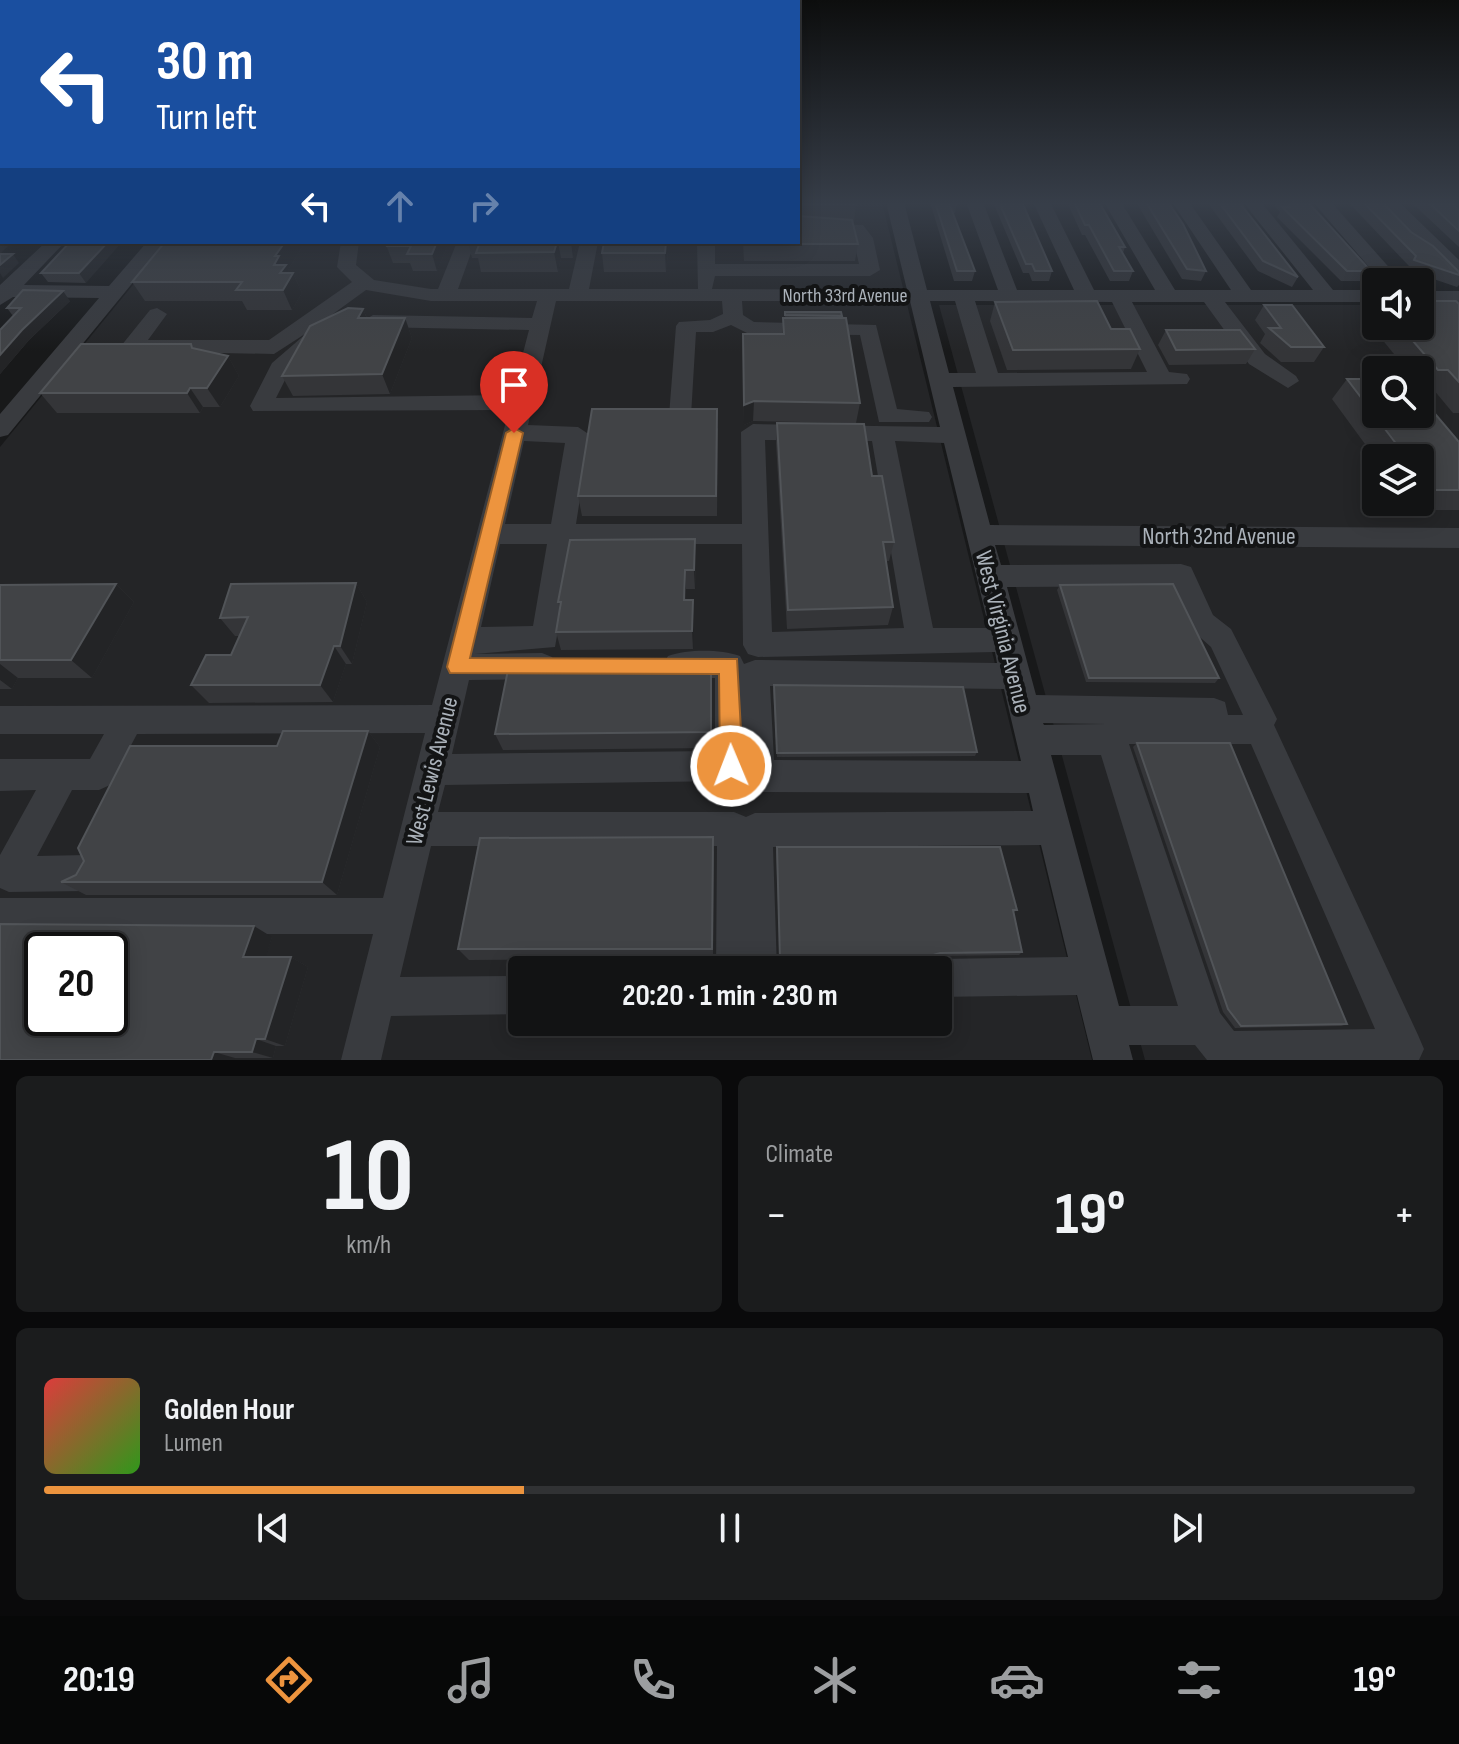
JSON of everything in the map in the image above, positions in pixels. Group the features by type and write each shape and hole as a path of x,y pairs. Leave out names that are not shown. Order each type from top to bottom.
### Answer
{"street":[{"path":"2,294 46,251"},
{"path":"0,429 149,251"},
{"path":"157,314 132,346 274,347 365,282 346,267 348,251"},
{"path":"446,295 462,251"},
{"path":"578,295 587,251"},
{"path":"704,295 706,251"},
{"path":"705,270 870,270 866,251"},
{"name":"West Virginia Avenue","path":"908,251 1109,1043"},
{"path":"993,251 1010,296"},
{"path":"1065,251 1087,296"},
{"path":"1142,251 1169,296"},
{"path":"1214,251 1245,296"},
{"path":"1292,251 1328,296"},
{"path":"1365,251 1380,268"},
{"path":"1439,251 1459,271"},
{"name":"North 33rd Avenue","path":"365,282 410,292 544,310 578,295 704,295 732,306 919,296 1362,296"},
{"path":"2,294 115,292"},
{"path":"395,322 410,292"},
{"path":"963,296 989,380"},
{"path":"939,380 1171,379 1119,296"},
{"path":"1210,296 1257,359 1288,381"},
{"path":"1434,297 1459,297"},
{"path":"680,416 686,326 713,326 732,306 749,328 869,329 887,417 951,426"},
{"path":"522,402 261,406 280,368 328,328 356,319 395,322 544,310"},
{"name":"West Lewis Avenue","path":"361,1060 544,310"},
{"path":"951,426 882,433 753,432 758,645 1005,640"},
{"path":"461,653 545,638 578,435 514,433"},
{"path":"882,433 921,640"},
{"path":"489,534 754,534"},
{"name":"North 32nd Avenue","path":"978,535 1459,538"},
{"path":"989,576 1181,575 1203,623 1221,638 1261,719"},
{"path":"461,653 578,666"},
{"path":"432,770 731,766 730,665 654,666"},
{"path":"1014,676 755,673 758,776 1041,777"},
{"path":"1027,725 1214,712"},
{"path":"0,720 444,719"},
{"path":"0,775 99,774 128,720"},
{"path":"1027,725 1112,740"},
{"path":"1260,729 1404,1049 1225,1051 1204,1025 1112,740 1122,730 1260,729"},
{"path":"63,774 9,874 87,873"},
{"path":"758,956 755,830 1053,828"},
{"path":"417,829 734,829 735,956"},
{"path":"0,916 396,916"},
{"path":"952,978 1092,976"},
{"path":"377,997 508,995"},
{"path":"1109,1043 1204,1025"}],"shaded area":[{"path":"160,251 894,251 1092,1060 0,1060 0,447"},
{"path":"939,305 1362,305 1362,340 1434,340 1434,318 1459,305 1459,1060 1145,1060"}],"building":[{"path":"61,251 99,251 79,273 41,273"},
{"path":"157,251 278,251 274,265 286,265 280,273 293,273 283,290 236,290 242,282 132,282"},
{"path":"408,251 433,251 432,254 407,254"},
{"path":"477,251 554,251 554,252"},
{"path":"602,251 665,251 665,253"},
{"path":"951,251 968,251 975,271 957,271"},
{"path":"1021,251 1044,251 1052,271 1035,271 1032,264 1026,264"},
{"path":"1103,251 1122,251 1133,271 1114,271"},
{"path":"1176,251 1196,251 1206,271 1187,269"},
{"path":"1256,251 1278,251 1298,277 1263,261"},
{"path":"1327,251 1353,251 1368,268 1362,268 1362,271 1347,271"},
{"path":"1412,251 1438,251 1459,275 1414,260 1416,256"},
{"path":"0,254 13,254 0,265"},
{"path":"23,290 63,291 0,355 0,330 21,308 7,308"},
{"path":"1097,301 1111,329 1130,329 1140,349 1013,350 995,302"},
{"path":"1434,301 1456,301 1459,304 1459,382 1448,370 1438,370 1434,365 1434,356 1426,356 1412,340 1434,340"},
{"path":"1264,305 1292,305 1324,347 1291,347 1269,328 1281,328"},
{"path":"348,308 363,309 358,318 405,318 382,374 282,376 310,326"},
{"path":"785,312 841,312 842,316 785,315"},
{"path":"783,318 846,318 860,403 754,401 744,405 743,334 784,334"},
{"path":"1166,330 1240,330 1255,349 1176,350"},
{"path":"81,344 191,344 192,348 228,356 207,388 190,388 187,393 40,393"},
{"path":"1347,379 1362,379 1362,399"},
{"path":"592,409 717,409 716,496 578,496"},
{"path":"1434,413 1459,442 1459,490 1434,490 1434,444 1396,444 1384,428 1434,428"},
{"path":"777,423 864,424 872,476 882,476 894,542 883,542 893,607 788,610"},
{"path":"695,539 694,570 685,570 684,600 693,600 692,631 556,632 561,602 558,602 570,540"},
{"path":"356,583 340,646 334,646 320,685 191,685 206,655 231,655 248,617 220,618 231,584"},
{"path":"116,584 71,660 0,660 0,585"},
{"path":"1173,584 1219,678 1089,678 1060,585"},
{"path":"711,664 711,732 495,734 509,665"},
{"path":"774,685 963,687 977,752 777,753"},
{"path":"283,731 368,731 322,882 61,882 76,875 84,861 78,848 130,746 277,746"},
{"path":"1137,743 1230,743 1347,1024 1241,1026 1228,1009"},
{"path":"713,837 712,949 458,949 480,838"},
{"path":"777,847 1000,847 1017,910 1013,910 1022,952 940,953 930,956 780,956"},
{"path":"0,924 254,926 243,957 291,957 265,1039 256,1039 252,1052 214,1052 211,1060 0,1060"}],"route":[{"path":"514,433 457,667 730,665 731,766"}]}
